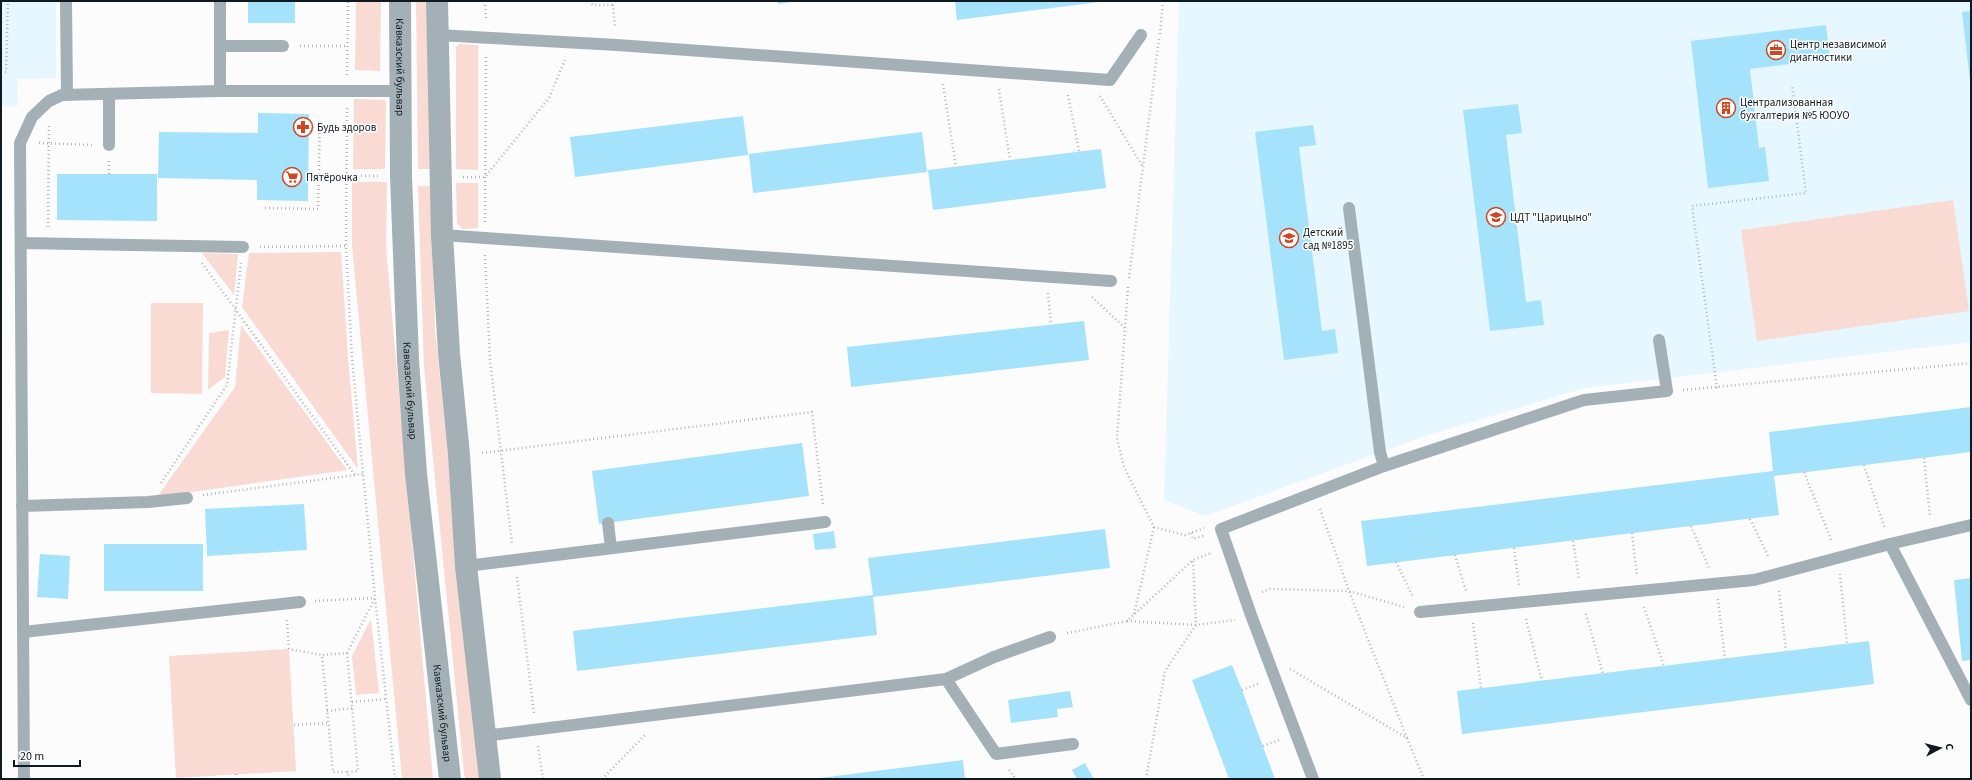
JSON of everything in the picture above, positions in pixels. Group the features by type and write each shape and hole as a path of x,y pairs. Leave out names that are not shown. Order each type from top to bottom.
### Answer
{"street":[{"name":"Кавказский бульвар","path":"400,1 401,176 407,328 416,466 450,779"},
{"path":"437,1 442,235 449,353 459,456 466,566 490,779"}],"lane":[{"path":"66,1 67,95"},
{"path":"220,1 220,91"},
{"path":"437,35 486,36 617,44 1110,80 1141,35"},
{"path":"220,46 283,46"},
{"path":"24,779 20,143 32,117 49,101 62,95 220,91 400,91"},
{"path":"109,94 109,145"},
{"path":"1349,208 1380,452 1384,466"},
{"path":"442,235 1111,281"},
{"path":"21,243 243,247"},
{"path":"1313,779 1251,615 1222,529 1384,466 1584,400 1667,391 1659,340"},
{"path":"22,506 148,502 187,498"},
{"path":"466,566 825,522"},
{"path":"608,523 610,548"},
{"path":"1420,612 1754,580 1838,557 1971,525"},
{"path":"1890,544 1971,700"},
{"path":"23,632 300,602"},
{"path":"484,736 946,679 994,657 1050,637"},
{"path":"946,679 996,754 1073,744"}],"path":[{"path":"1,72 6,72 8,1"},
{"path":"348,1 346,246 352,358 375,598 395,779"},
{"path":"485,1 485,237 490,360 514,560 543,779"},
{"path":"589,1 593,6 613,5"},
{"path":"615,1 613,5 617,44"},
{"path":"1134,615 1154,527 1124,467 1117,438 1128,280 1163,1"},
{"path":"1141,35 1160,34"},
{"path":"485,177 548,98 573,42"},
{"path":"283,46 348,46"},
{"path":"940,68 956,167"},
{"path":"996,72 1010,160"},
{"path":"1065,77 1078,151"},
{"path":"1090,78 1143,168"},
{"path":"1717,388 1692,206 1806,192 1792,85"},
{"path":"48,244 49,101"},
{"path":"265,208 318,209 320,119"},
{"path":"319,128 347,128"},
{"path":"20,143 109,145 109,174"},
{"path":"190,246 355,475"},
{"path":"148,502 227,385 243,247 346,246"},
{"path":"1048,276 1052,324"},
{"path":"1087,292 1125,328"},
{"path":"1667,391 1717,388 1971,363"},
{"path":"459,456 812,412 825,522"},
{"path":"1924,458 1932,534"},
{"path":"1864,465 1890,544"},
{"path":"1804,472 1838,557 1847,644"},
{"path":"187,498 363,474"},
{"path":"1314,493 1349,591 1424,779"},
{"path":"1750,519 1777,574 1786,651"},
{"path":"1691,526 1716,584 1725,658"},
{"path":"1154,527 1185,536 1206,528"},
{"path":"1632,533 1639,591 1664,666"},
{"path":"1573,541 1582,596 1603,674"},
{"path":"1514,548 1522,602 1542,681"},
{"path":"1455,555 1471,607 1481,688"},
{"path":"1127,620 1193,560 1196,625 1165,671 1146,779"},
{"path":"1396,562 1420,612"},
{"path":"1245,598 1270,589 1349,591 1420,612"},
{"path":"300,602 375,598"},
{"path":"322,655 333,772 358,771 347,653 375,598"},
{"path":"287,614 289,649 322,655 347,653"},
{"path":"1050,637 1127,620 1196,625 1238,620 1251,615"},
{"path":"1266,655 1407,738"},
{"path":"352,702 386,698"},
{"path":"327,710 352,708"},
{"path":"602,779 654,725 654,714"},
{"path":"294,725 329,723"},
{"path":"347,772 350,779"},
{"path":"236,774 236,779"}],"shaded area":[{"path":"1,1 56,1 56,78 17,79 18,106 1,106"},
{"path":"356,1 381,1 380,71 355,70"},
{"path":"416,1 428,1 431,169 418,169"},
{"path":"1179,1 1971,1 1971,342 1585,388 1425,436 1205,516 1164,500"},
{"path":"459,44 478,45 478,170 456,169 456,47"},
{"path":"354,99 386,100 385,169 353,169"},
{"path":"352,182 387,182 386,247 433,779 402,779 352,246"},
{"path":"456,183 478,183 478,228 462,229 457,223"},
{"path":"418,186 432,186 435,329 481,779 465,779 464,773 424,367"},
{"path":"1953,200 1969,311 1757,341 1741,230"},
{"path":"341,252 348,357 358,469 242,307 249,253"},
{"path":"202,253 238,254 234,295"},
{"path":"151,303 203,303 202,394 151,393"},
{"path":"241,325 347,470 157,497 235,387"},
{"path":"229,330 225,377 208,390 209,333"},
{"path":"371,619 379,693 356,695 352,656"},
{"path":"289,649 296,771 176,778 169,656"}],"building":[{"path":"248,1 295,1 295,23 248,23"},
{"path":"777,1 792,1 792,2 778,4"},
{"path":"955,1 1100,1 1100,2 957,20"},
{"path":"1971,11 1971,81 1970,81 1962,12"},
{"name":"Централизованная бухгалтерия №5 ЮОУО","path":"1826,25 1830,59 1750,69 1759,148 1765,147 1769,181 1708,188 1691,41"},
{"name":"ЦДТ \"Царицыно\"","path":"1518,104 1522,133 1506,135 1526,302 1541,300 1544,325 1490,331 1463,110"},
{"path":"258,113 309,114 308,201 257,200 257,180 158,178 159,132 258,133"},
{"path":"743,116 748,155 575,177 570,137"},
{"name":"Детский сад №1895","path":"1313,125 1316,145 1299,147 1322,331 1335,329 1338,353 1284,360 1255,132"},
{"path":"922,132 927,172 753,193 749,154"},
{"path":"1101,149 1106,188 933,210 928,170"},
{"path":"57,174 157,174 157,221 57,220"},
{"path":"1084,321 1089,360 851,387 847,347"},
{"path":"1971,407 1971,452 1774,476 1779,515 1367,566 1361,521 1773,471 1769,432"},
{"path":"802,443 809,496 599,524 592,471"},
{"path":"304,504 307,550 207,556 205,509"},
{"path":"1105,529 1110,568 873,597 877,635 577,671 573,631 873,595 868,558"},
{"path":"834,531 836,548 815,550 813,534"},
{"path":"104,544 203,544 203,591 104,591"},
{"path":"40,554 70,556 68,599 37,597"},
{"path":"1971,578 1971,660 1962,661 1954,580"},
{"path":"1869,641 1874,684 1462,734 1457,691"},
{"path":"1232,665 1275,779 1229,779 1192,680"},
{"path":"1070,691 1073,707 1057,709 1058,717 1011,723 1008,700"},
{"path":"963,760 965,779 820,779 820,778"},
{"path":"1085,763 1094,779 1077,779 1072,770"}],"place":[{"name":"Центр независимой диагностики","path":"1776,50"},
{"name":"Централизованная бухгалтерия №5 ЮОУО","path":"1726,108"},
{"name":"Будь здоров","path":"303,127"},
{"name":"Пятёрочка","path":"292,177"},
{"name":"ЦДТ \"Царицыно\"","path":"1496,217"},
{"name":"Детский сад №1895","path":"1289,238"}]}
